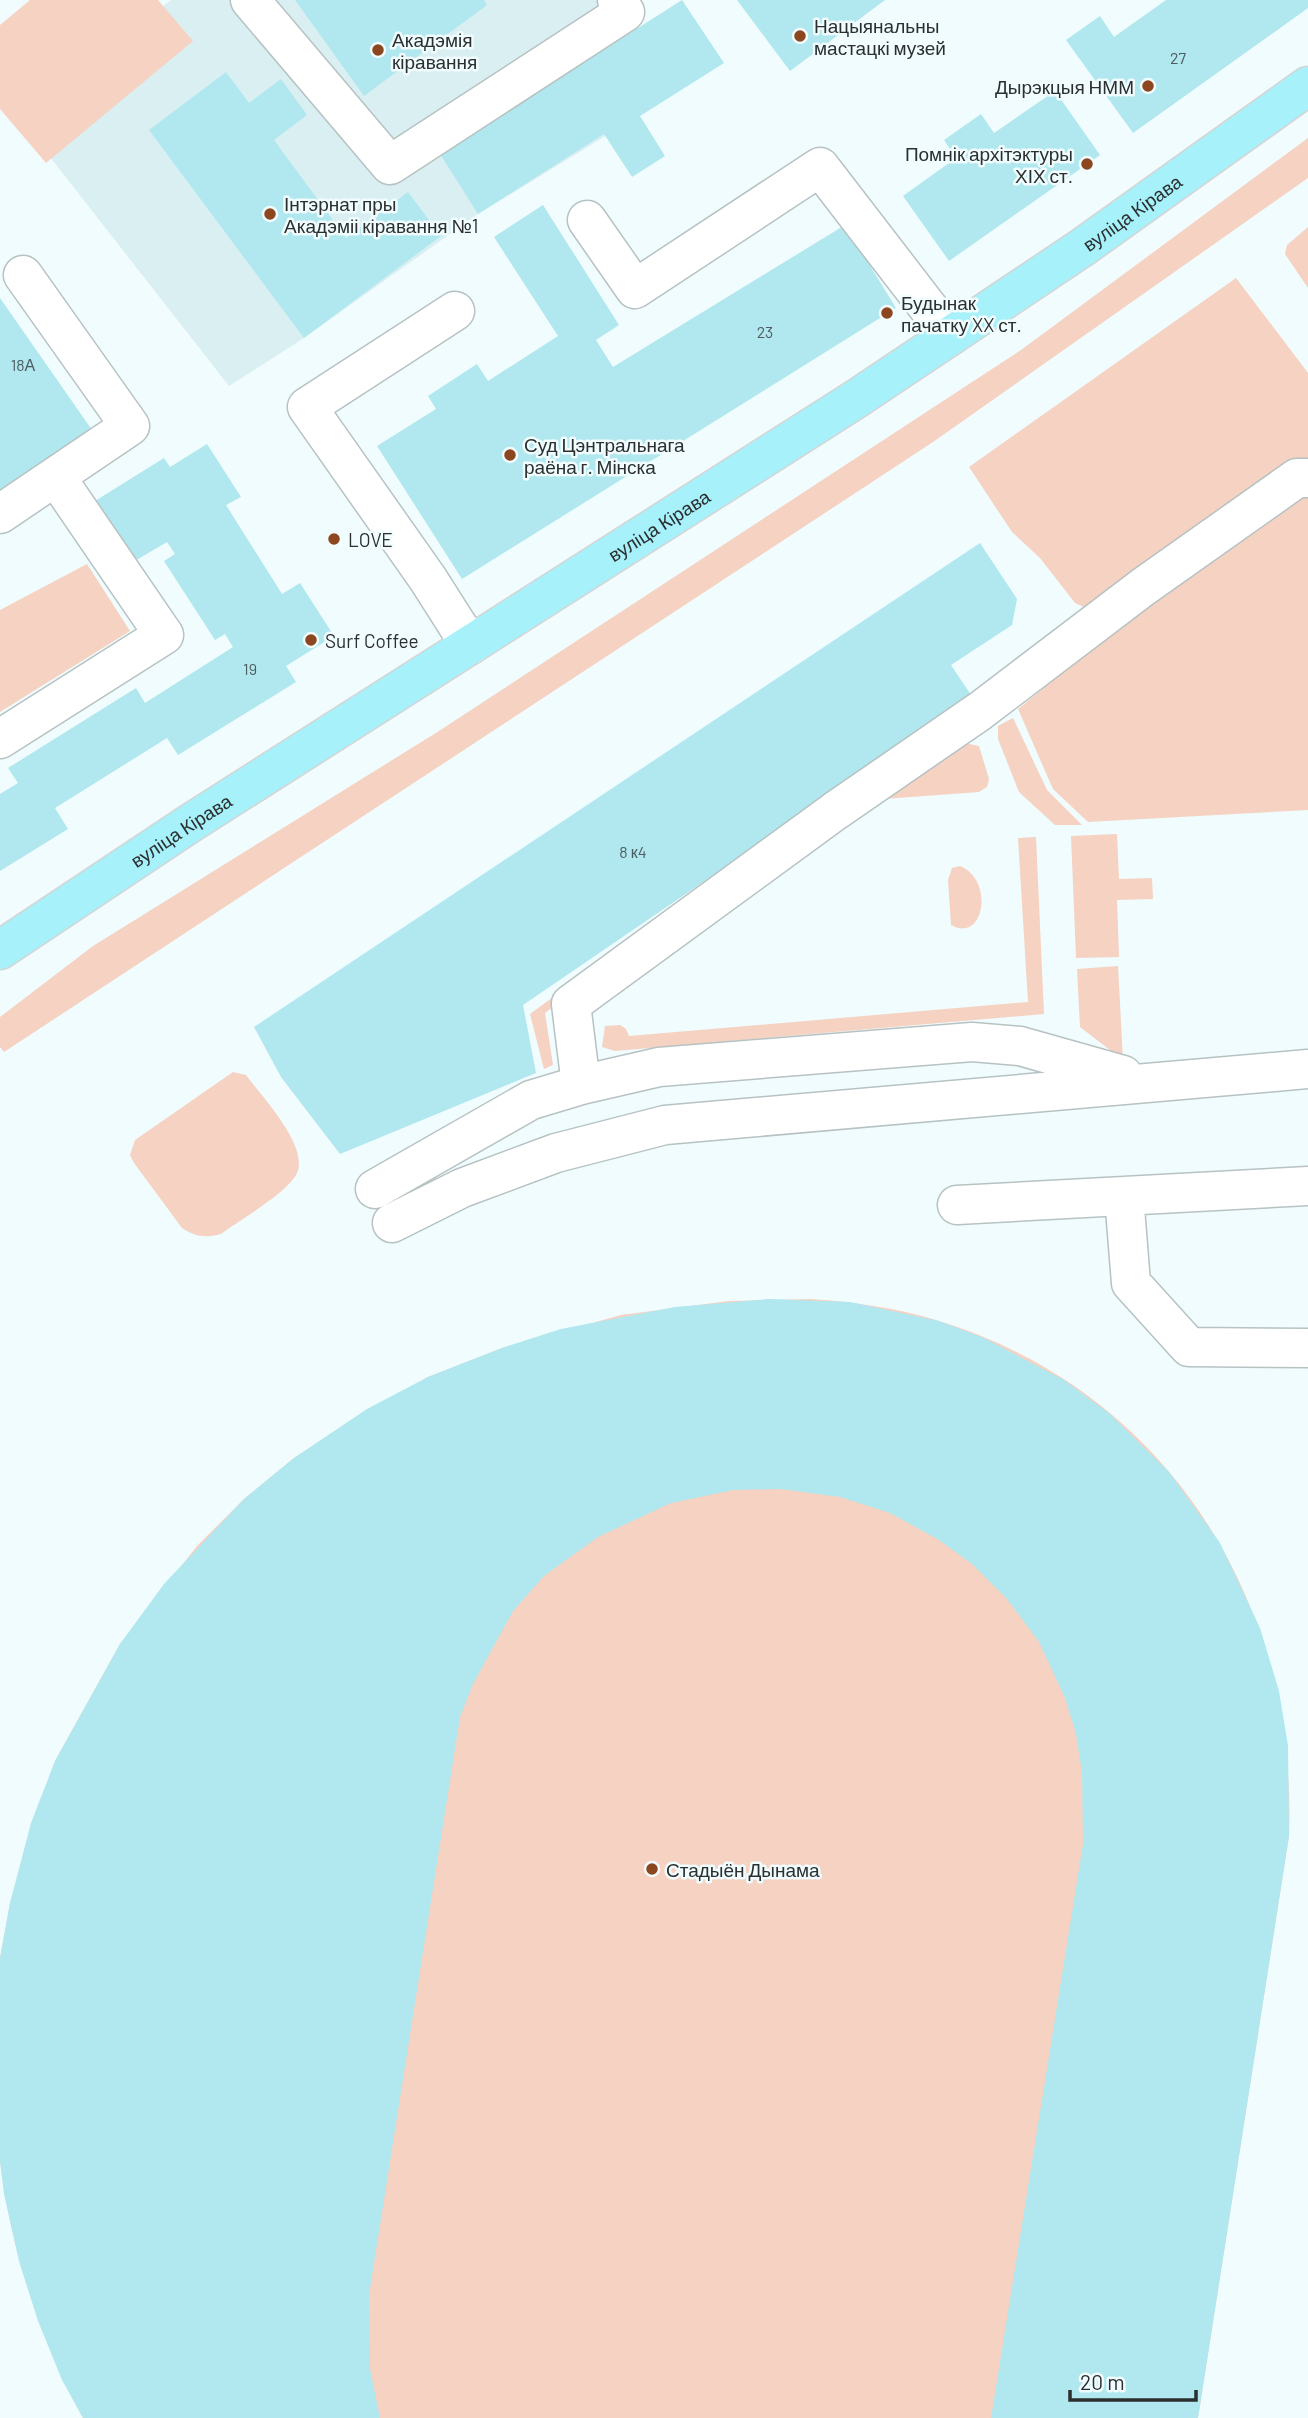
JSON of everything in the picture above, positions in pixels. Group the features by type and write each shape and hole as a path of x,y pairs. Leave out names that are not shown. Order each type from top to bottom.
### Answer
{"main road":[{"name":"вуліца Кірава","path":"0,950 189,824 950,336 1083,247 1308,86"}],"lane":[{"path":"250,0 390,165 625,12 617,0"},
{"path":"587,220 635,289 820,167 950,336"},
{"path":"0,514 131,426 23,275"},
{"path":"455,310 307,407 428,579 470,645"},
{"path":"0,739 164,635 57,477"},
{"path":"581,1085 571,1004 835,811 980,711 1143,587 1297,478 1308,478"},
{"path":"374,1189 531,1100 581,1085 659,1068 972,1042 1020,1046 1145,1081"},
{"path":"392,1223 462,1188 556,1153 665,1125 1145,1081 1308,1069"},
{"path":"957,1205 1308,1186"},
{"path":"1124,1196 1131,1283 1189,1347 1308,1348"}],"shaded area":[{"path":"30,0 158,0 193,41 46,163 0,109 0,25"},
{"path":"171,0 617,0 679,91 478,214 304,338 229,386 18,116"},
{"path":"1308,138 1308,178 933,442 4,1052 0,1047 0,1017 93,946 439,731 1021,350"},
{"path":"1308,227 1308,288 1285,254 1287,245"},
{"path":"1236,278 1308,373 1308,474 1088,609 1075,603 1040,558 1012,532 969,467"},
{"path":"1308,497 1308,810 1088,822 1053,789 1018,709 1152,599 1287,503"},
{"path":"87,564 130,631 0,712 0,610"},
{"path":"1013,718 1047,790 1082,825 1055,825 1019,792 998,739 998,726"},
{"path":"965,743 979,746 989,779 987,787 979,792 884,799"},
{"path":"1117,834 1119,879 1152,878 1153,899 1117,900 1119,957 1076,958 1071,836"},
{"path":"1036,837 1044,1014 615,1051 602,1047 605,1026 620,1025 626,1029 629,1036 1028,1002 1018,838"},
{"path":"960,866 971,873 981,896 978,918 971,926 962,928 951,925 948,880 952,868"},
{"path":"609,956 611,965 545,1013 553,1065 544,1069 530,1014"},
{"path":"1118,966 1123,1060 1080,1027 1077,969"},
{"path":"233,1072 246,1075 282,1122 296,1149 299,1162 297,1173 284,1189 221,1234 201,1236 182,1228 130,1155 135,1140"},
{"name":"Стадыён Дынама","path":"811,1299 875,1306 936,1320 1018,1353 1090,1397 1152,1452 1202,1516 1242,1588 1270,1666 1286,1749 1289,1836 1198,2418 83,2418 53,2357 41,2325 20,2261 5,2195 0,2161 0,1958 10,1903 55,1761 120,1644 197,1546 244,1499 294,1458 428,1377 502,1348 621,1315 729,1301"}],"building":[{"name":"Акадэмія кіравання","path":"295,0 484,0 487,5 364,96"},
{"path":"682,0 724,63 640,116 665,156 632,177 604,134 478,214 440,154"},
{"name":"Нацыянальны мастацкі музей","path":"737,0 885,0 790,71"},
{"name":"Дырэкцыя НММ","path":"1166,0 1308,0 1308,8 1133,133 1066,40 1100,16 1114,37"},
{"name":"Інтэрнат пры Акадэміі кіравання №1","path":"226,72 249,103 281,79 307,115 274,140 346,238 408,192 441,236 304,338 149,130"},
{"path":"1055,91 1100,155 949,261 903,196 956,158 944,140 981,114 994,133"},
{"path":"543,205 619,325 596,340 613,367 845,225 896,308 462,579 377,446 436,409 428,396 477,364 488,381 558,336 494,237"},
{"path":"0,298 92,430 0,494"},
{"path":"207,444 241,497 226,505 282,594 300,583 334,636 286,666 296,682 178,755 167,738 55,808 68,829 0,871 0,794 18,783 8,768 136,688 145,703 233,647 225,634 215,640 164,561 175,554 167,542 133,562 95,501 164,458 170,467"},
{"path":"980,543 1017,599 1012,625 951,665 973,698 523,1005 536,1073 340,1154 281,1077 254,1027"},
{"path":"769,1299 850,1302 939,1321 984,1338 1064,1380 1110,1414 1169,1472 1220,1543 1260,1628 1279,1691 1288,1746 1289,1836 1198,2418 991,2418 1083,1844 1082,1773 1076,1734 1065,1698 1039,1642 1007,1599 972,1564 939,1540 890,1513 840,1497 781,1489 733,1490 671,1503 598,1537 544,1576 513,1611 473,1684 460,1717 369,2295 370,2369 380,2418 83,2418 62,2380 38,2321 19,2261 4,2194 0,2161 0,1958 10,1903 31,1823 55,1761 120,1644 164,1584 244,1499 294,1458 367,1409 428,1377 502,1348 561,1329 675,1307"}],"place":[{"name":"Нацыянальны мастацкі музей","path":"800,36"},
{"name":"Акадэмія кіравання","path":"378,50"},
{"name":"Дырэкцыя НММ","path":"1148,86"},
{"name":"Помнік архітэктуры ХІХ ст.","path":"1087,164"},
{"name":"Інтэрнат пры Акадэміі кіравання №1","path":"270,214"},
{"name":"Будынак пачатку XX ст.","path":"887,313"},
{"name":"Суд Цэнтральнага раёна г. Мінска","path":"510,455"},
{"name":"LOVE","path":"334,539"},
{"name":"Surf Coffee","path":"311,640"},
{"name":"Стадыён Дынама","path":"652,1869"}]}
